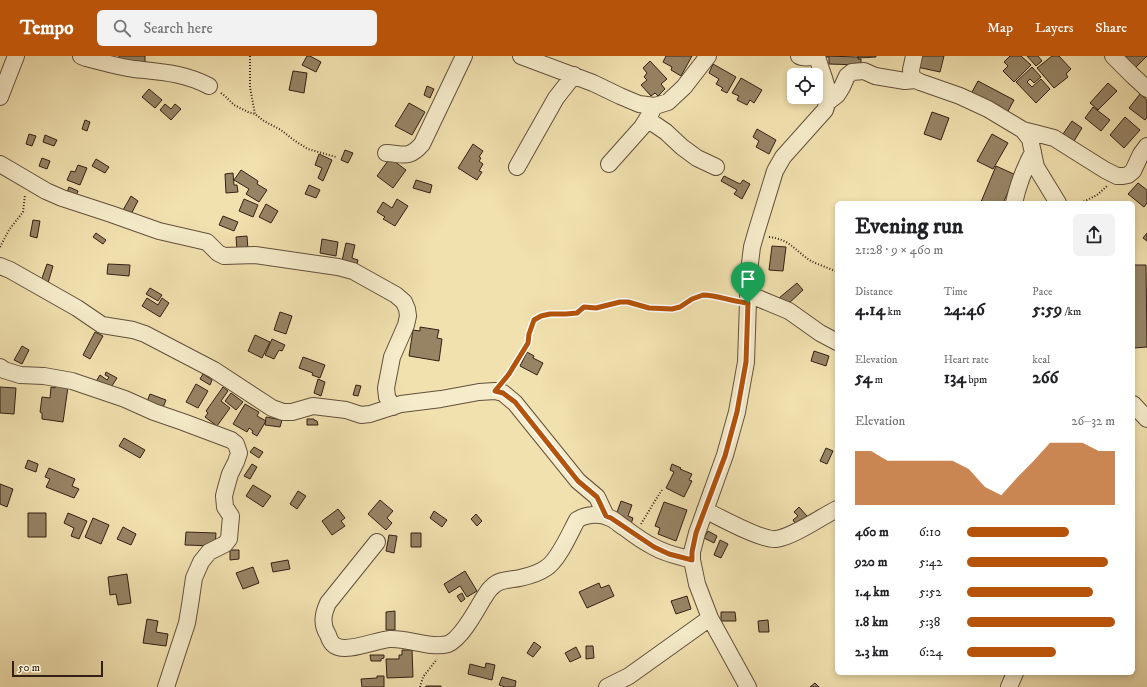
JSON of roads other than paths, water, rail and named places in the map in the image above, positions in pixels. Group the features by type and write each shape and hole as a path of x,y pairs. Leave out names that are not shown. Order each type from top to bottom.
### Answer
{"street":[{"path":"0,97 16,56"},
{"path":"82,56 133,69 183,75 198,80 209,86"},
{"path":"386,153 408,155 422,144 464,56"},
{"path":"521,56 574,75 639,104 651,113 666,132 697,158 716,167"},
{"path":"609,164 642,127 651,113 668,102 684,87 708,56"},
{"path":"748,687 710,618 697,584 692,560 692,552 695,538 725,456 737,412 746,362 750,262 756,233 775,171 783,157 825,110 828,102 828,93 817,56 806,58 799,56"},
{"path":"914,56 911,70 912,78 915,80"},
{"path":"1113,56 1147,88"},
{"path":"828,102 837,95 847,76 852,72 864,71 875,76 905,81 915,80 960,96 988,109 1023,130 1054,138 1064,143 1105,170 1117,176 1128,175 1133,171 1141,154 1147,146"},
{"path":"517,167 556,98 574,75"},
{"path":"1023,130 1030,139 1036,167 1057,201"},
{"path":"1015,201 1024,168 1033,152"},
{"path":"0,164 46,191 70,201 159,231 207,242 218,254 224,256 255,256 338,267 353,271 396,295 404,302 408,316 406,325 392,357 386,388 387,397 393,406"},
{"path":"0,266 10,270 77,308 102,325 133,330 145,334 196,360 272,408 283,412 292,412 313,406 346,410 361,415 370,414 401,404 479,392 495,391 503,393 515,402 578,481 597,497 606,516"},
{"path":"748,298 789,311 835,341"},
{"path":"0,367 4,370 20,375 44,376 72,382 125,399 154,412 231,440 236,444 238,453 236,462 230,474 224,496 225,507 231,516 229,539 225,544 209,552 201,562 194,578 187,623 166,687"},
{"path":"1135,406 1147,419"},
{"path":"705,510 762,537 775,539 789,535 835,510"},
{"path":"376,542 328,603 324,613 323,625 326,632 333,645 340,648 350,648 391,639 438,646 448,644 456,639 469,622 491,587 497,583 524,577 546,568 553,563 577,520 581,517 594,515 606,516 659,550 692,560"},
{"path":"607,687 629,676 710,618"},
{"path":"1009,687 1014,675"}]}
